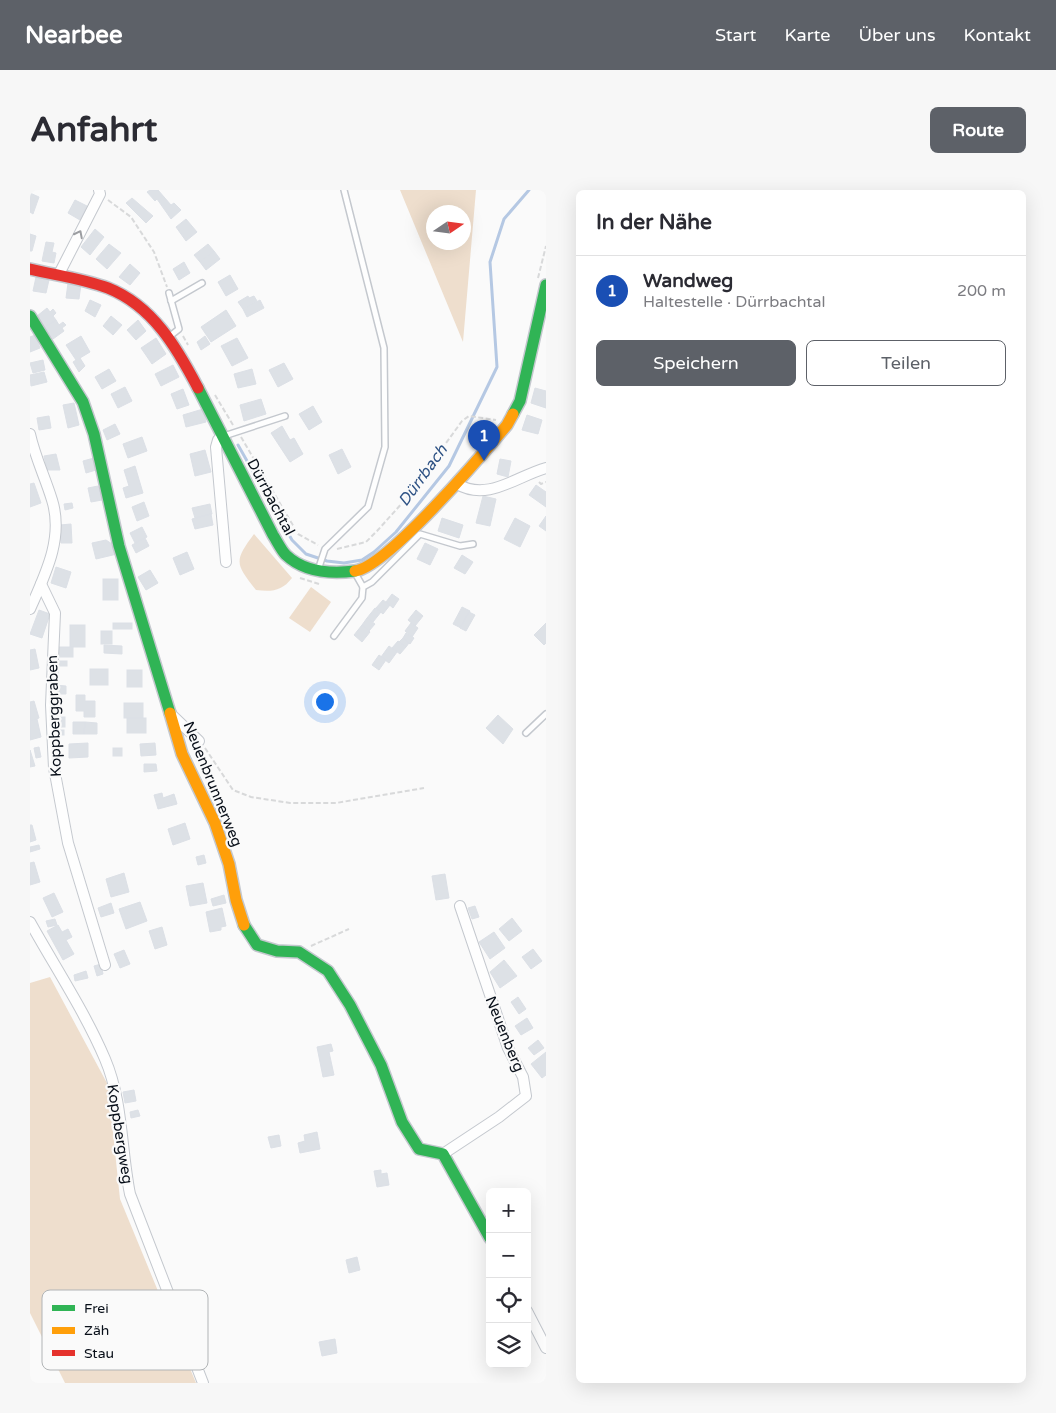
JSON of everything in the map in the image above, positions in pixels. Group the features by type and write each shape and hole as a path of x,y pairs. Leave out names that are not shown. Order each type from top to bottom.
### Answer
{"street":[{"path":"58,274 100,192"},
{"name":"Dürrbachtal","path":"30,269 58,274 108,288 136,303 156,321 182,358 273,535 286,555 304,567 320,566 333,574 362,570 385,554 458,484 520,401 546,286"},
{"name":"Neuenbrunnerweg","path":"30,316 84,402 94,434 119,546 169,712 182,754 216,823 229,864 244,926 257,945 278,951 300,952 328,971 350,1005 381,1065 402,1122 419,1149 443,1154"},
{"path":"30,434 53,501 56,533 51,560 30,609"},
{"path":"223,436 218,440 216,447 226,562"},
{"path":"458,484 467,489 500,488 546,468"},
{"name":"Koppberggraben","path":"41,584 55,613 51,706 54,768 68,843 105,965"},
{"path":"169,712 199,741"},
{"name":"Neuenberg","path":"443,1154 499,1117 526,1096 523,1077 508,1048 460,906"},
{"name":"Koppbergweg","path":"30,922 106,1060 117,1098 124,1165 130,1194 167,1290"},
{"path":"443,1154 487,1233"},
{"path":"531,1319 546,1348"},
{"name":"Koppbergweg","path":"198,1370 203,1383"}],"lane":[{"path":"320,566 324,550 368,507 385,447 384,348 344,190"},
{"path":"171,301 202,283"},
{"path":"168,338 179,329 169,293"},
{"path":"223,436 285,416"},
{"path":"363,587 372,582 420,534 460,546 473,544"},
{"path":"334,636 362,598 363,587 355,572"},
{"path":"526,733 546,714"}],"path":[{"path":"100,192 131,217 154,252 169,293"},
{"path":"179,329 188,345"},
{"path":"215,394 256,460 298,534 324,550 346,548 366,542 404,501 462,421 469,416 478,416 502,423"},
{"path":"199,741 223,772 233,790 251,797 290,803 336,803 424,788"},
{"path":"300,952 349,929"}],"shaded area":[{"path":"400,190 476,190 471,248 471,205 426,205 426,250 471,250 463,342"},
{"path":"254,534 292,578 284,586 276,590 256,590 241,568 240,557"},
{"path":"311,587 331,602 310,632 289,618"},
{"path":"50,977 108,1085 120,1199 158,1290 42,1290 42,1337 30,1313 30,983"},
{"path":"58,1370 191,1370 196,1383 65,1383"}],"building":[{"path":"158,190 171,205 174,203 181,210 171,219 157,199 155,201 147,192"},
{"path":"30,193 39,197 33,214 30,212"},
{"path":"132,198 153,216 146,223 126,203"},
{"path":"75,200 87,206 80,220 68,213"},
{"path":"186,219 197,232 186,241 176,227"},
{"path":"95,229 104,237 90,255 81,247"},
{"path":"30,234 36,236 32,251 30,251"},
{"path":"46,242 54,243 52,252 56,253 54,263 42,261"},
{"path":"109,244 121,253 107,269 96,259"},
{"path":"208,244 214,251 200,262 194,255"},
{"path":"214,251 220,259 206,270 200,262"},
{"path":"184,262 190,273 179,280 173,269"},
{"path":"130,264 140,273 130,285 119,277"},
{"path":"230,275 238,289 226,296 218,282"},
{"path":"36,277 49,280 46,293 33,291"},
{"path":"68,283 81,284 79,299 66,298"},
{"path":"248,296 249,298 254,296 257,301 243,309 238,302"},
{"path":"90,300 101,305 95,317 85,311"},
{"path":"260,300 264,308 247,317 243,309"},
{"path":"47,308 50,312 53,309 56,313 53,316 56,320 45,327 37,316"},
{"path":"226,310 236,326 211,342 201,327"},
{"path":"111,316 122,325 113,335 103,326"},
{"path":"56,320 59,325 63,322 66,325 62,328 64,331 53,339 45,327"},
{"path":"138,320 146,331 136,340 127,330"},
{"path":"35,335 40,348 30,352 30,337"},
{"path":"81,336 90,352 80,358 85,366 79,372 73,362 76,360 66,345"},
{"path":"205,336 210,344 201,350 197,342"},
{"path":"156,338 166,354 152,364 141,348"},
{"path":"237,338 248,358 232,366 221,346"},
{"path":"43,360 45,370 33,373 30,363"},
{"path":"284,363 293,379 278,387 269,370"},
{"path":"173,365 179,377 161,386 155,374"},
{"path":"109,369 116,381 102,389 95,377"},
{"path":"252,369 256,384 238,388 234,374"},
{"path":"44,372 47,382 31,386 30,375"},
{"path":"125,387 132,401 118,408 111,394"},
{"path":"535,388 546,391 546,408 531,403"},
{"path":"183,389 189,405 177,409 171,394"},
{"path":"261,399 266,414 244,421 240,405"},
{"path":"74,403 79,425 68,428 63,405"},
{"path":"313,406 322,422 309,430 299,414"},
{"path":"203,409 206,422 186,427 183,415"},
{"path":"527,415 542,420 538,434 522,430"},
{"path":"49,416 51,428 39,430 37,418"},
{"path":"115,424 120,434 107,440 103,430"},
{"path":"282,426 290,440 294,438 303,454 290,462 271,433"},
{"path":"142,437 147,451 128,458 123,444"},
{"path":"342,449 351,467 338,474 329,455"},
{"path":"205,450 211,472 195,476 190,454"},
{"path":"56,454 60,470 47,470 44,456"},
{"path":"94,458 96,470 86,473 83,461"},
{"path":"500,459 511,461 508,477 497,474"},
{"path":"135,466 143,493 126,498 123,488 129,486 124,470"},
{"path":"34,483 41,503 30,507 30,484"},
{"path":"536,485 546,492 546,507 529,495"},
{"path":"98,486 102,500 91,502 88,488"},
{"path":"483,496 496,499 490,526 476,523"},
{"path":"144,502 149,516 137,521 132,507"},
{"path":"72,503 73,508 65,510 64,504"},
{"path":"210,504 212,514 195,518 192,508"},
{"path":"211,514 213,525 195,529 192,519"},
{"path":"546,516 546,531 539,526"},
{"path":"442,518 463,525 459,538 438,531"},
{"path":"515,518 530,526 520,547 504,539"},
{"path":"71,524 72,543 61,543 60,525"},
{"path":"142,527 147,537 135,543 130,533"},
{"path":"145,538 149,546 136,553 132,545"},
{"path":"106,540 115,546 117,554 96,559 92,543"},
{"path":"425,543 438,549 430,565 417,559"},
{"path":"187,552 194,569 180,575 173,558"},
{"path":"462,555 473,562 465,574 454,568"},
{"path":"56,567 71,572 66,588 51,583"},
{"path":"150,570 158,583 146,590 138,577"},
{"path":"103,579 118,579 118,600 103,600"},
{"path":"392,594 399,599 393,608 386,602"},
{"path":"383,600 390,605 383,614 376,608"},
{"path":"462,607 470,611 461,628 453,624"},
{"path":"375,608 381,612 373,622 367,618"},
{"path":"39,610 50,614 42,638 30,634"},
{"path":"416,610 423,616 415,626 408,620"},
{"path":"469,612 475,615 466,631 460,628"},
{"path":"367,618 375,624 369,631 362,625"},
{"path":"113,623 132,623 132,629 113,629"},
{"path":"411,623 418,628 412,637 405,631"},
{"path":"546,623 546,643 544,645 534,635"},
{"path":"70,625 85,625 85,647 70,647"},
{"path":"362,625 370,632 362,642 354,635"},
{"path":"101,631 112,631 112,644 101,644"},
{"path":"406,633 414,638 410,644 403,638"},
{"path":"403,638 409,643 406,647 399,642"},
{"path":"398,641 406,647 400,654 392,648"},
{"path":"104,645 122,646 122,654 104,653"},
{"path":"389,646 397,652 389,663 381,657"},
{"path":"57,647 73,647 73,657 57,657"},
{"path":"35,649 39,668 30,670 30,650"},
{"path":"379,655 386,660 379,670 372,665"},
{"path":"57,661 67,661 67,666 57,666"},
{"path":"90,669 108,669 108,685 90,685"},
{"path":"127,670 142,670 142,687 127,687"},
{"path":"55,685 66,686 66,694 55,694"},
{"path":"76,695 85,695 85,701 95,701 95,717 84,717 84,711 76,711"},
{"path":"34,701 39,718 30,721 30,702"},
{"path":"124,703 143,703 143,718 124,718"},
{"path":"498,715 513,729 503,744 486,728"},
{"path":"55,717 65,717 65,727 55,727"},
{"path":"127,718 146,718 146,733 127,733"},
{"path":"37,719 41,737 30,740 30,721"},
{"path":"73,722 85,722 84,734 73,734"},
{"path":"85,722 97,723 97,734 84,734"},
{"path":"55,730 64,730 64,735 55,735"},
{"path":"88,743 88,757 69,758 69,744"},
{"path":"155,743 156,755 141,756 140,744"},
{"path":"39,747 41,757 36,758 34,748"},
{"path":"113,748 122,748 122,756 113,756"},
{"path":"30,750 35,766 30,767"},
{"path":"144,764 156,764 157,771 144,772"},
{"path":"162,793 163,798 174,794 177,804 158,809 154,795"},
{"path":"185,823 190,839 173,845 168,829"},
{"path":"30,825 32,825 36,840 30,842"},
{"path":"39,845 40,849 30,852 30,847"},
{"path":"204,855 206,863 198,865 196,857"},
{"path":"34,862 40,882 30,885 30,863"},
{"path":"124,873 129,892 111,897 106,879"},
{"path":"445,874 449,898 436,900 432,876"},
{"path":"203,883 207,903 190,906 186,886"},
{"path":"54,893 63,912 52,917 43,898"},
{"path":"224,895 226,903 213,906 211,899"},
{"path":"140,902 147,921 126,929 119,909"},
{"path":"111,903 114,913 101,917 98,908"},
{"path":"475,906 479,917 472,919 468,908"},
{"path":"222,908 226,926 221,927 221,930 210,932 206,912"},
{"path":"512,918 522,931 509,941 499,929"},
{"path":"55,919 57,925 48,927 46,921"},
{"path":"58,925 62,932 68,929 72,937 66,940 74,954 63,960 47,931"},
{"path":"162,927 167,945 155,949 149,931"},
{"path":"494,932 505,948 490,959 479,942"},
{"path":"533,949 542,961 531,969 522,957"},
{"path":"124,950 130,964 120,968 114,954"},
{"path":"504,960 517,976 500,988 490,972"},
{"path":"101,964 103,974 97,976 94,966"},
{"path":"86,971 88,978 75,981 74,975"},
{"path":"518,997 526,1009 519,1014 511,1002"},
{"path":"527,1018 533,1028 521,1035 515,1026"},
{"path":"538,1040 544,1048 534,1055 528,1048"},
{"path":"331,1044 333,1051 329,1052 334,1075 323,1077 317,1047"},
{"path":"546,1052 546,1075 542,1078 531,1064"},
{"path":"134,1090 136,1101 125,1103 123,1092"},
{"path":"138,1110 140,1116 131,1118 130,1112"},
{"path":"317,1132 320,1149 300,1153 298,1143 305,1141 304,1135"},
{"path":"279,1135 281,1146 271,1148 268,1137"},
{"path":"381,1170 381,1174 387,1173 389,1185 377,1187 374,1171"},
{"path":"357,1257 360,1270 349,1273 346,1260"},
{"path":"335,1339 337,1353 322,1356 319,1342"}],"waterway":[{"name":"Dürrbach","path":"238,445 292,540 306,554 327,561 344,563 362,560 374,552 396,532 449,466 497,367 490,262 504,219 529,190"}],"traffic: fast":[{"path":"513,414 520,401 546,285"},
{"path":"30,316 83,402 94,434 119,546 170,713"},
{"path":"198,388 284,553 301,566 310,569 328,572 355,571"},
{"path":"244,925 257,945 277,951 299,952 328,971 350,1005 381,1065 402,1122 419,1149 443,1154 487,1233"}],"traffic: slow":[{"path":"355,571 370,565 411,531 477,460 507,425 513,414"},
{"path":"170,713 182,754 215,823 229,864 236,900 244,925"}],"traffic: jam":[{"path":"30,269 99,285 124,296 151,317 162,330 198,388"}],"place":[{"name":"Wandweg","path":"484,461"}]}
